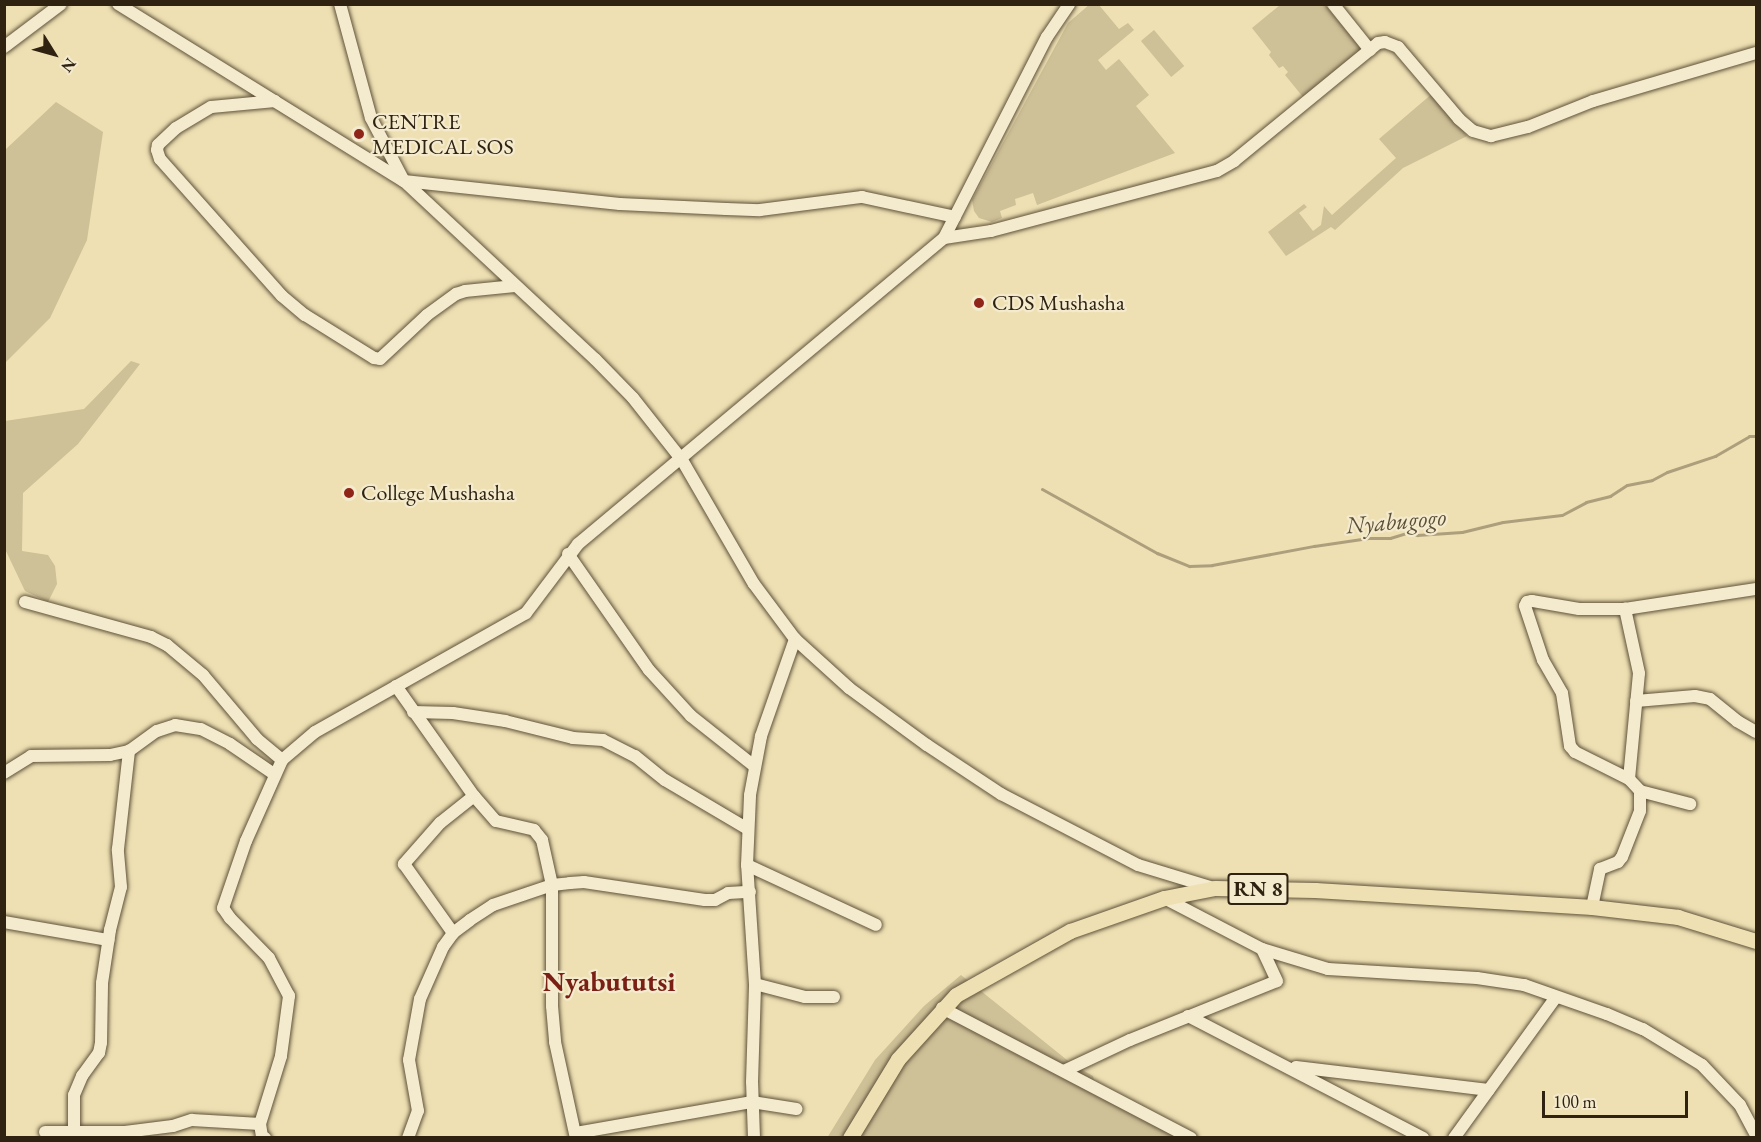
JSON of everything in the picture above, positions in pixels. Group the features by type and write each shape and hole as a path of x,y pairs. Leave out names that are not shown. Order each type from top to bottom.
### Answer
{"main road":[{"name":"RN 8","path":"850,1137 898,1059 956,995 1000,968 1070,931 1164,898 1215,888 1315,890 1592,907 1678,917 1756,941"}],"street":[{"path":"4,47 61,4"},
{"path":"118,4 404,182 633,398 682,460 754,584 795,639 849,688 927,745 1001,794 1138,865 1215,888"},
{"path":"340,4 371,118 404,182"},
{"path":"265,1137 262,1136 260,1124 281,1056 289,996 282,979 268,958 223,908 246,841 282,760 315,732 526,613 568,554 944,238 1047,37 1069,4"},
{"path":"1333,4 1370,50"},
{"path":"944,238 991,231 1217,171 1234,161 1370,50 1385,42 1398,47 1467,126 1473,131 1491,136 1528,127 1593,100 1756,53"},
{"path":"275,101 211,107 176,128 158,146 157,150 160,159 282,296 305,315 374,358 380,359 427,315 456,294 515,286"},
{"path":"404,182 620,204 726,209 760,210 862,196 955,217"},
{"path":"568,554 649,670 691,716 754,766"},
{"path":"1690,804 1640,791 1629,779 1575,752 1570,746 1562,693 1543,660 1527,619 1525,606 1527,602 1532,601 1579,609 1625,609 1756,589"},
{"path":"25,602 151,637 167,645 203,675 257,739 282,760"},
{"path":"1625,609 1639,673 1629,779"},
{"path":"754,1137 752,1102 755,984 747,865 748,830 754,766 761,736 795,639"},
{"path":"396,686 474,796 496,821 534,830 542,840 552,885 553,1018 560,1073 576,1135 752,1102 796,1109"},
{"path":"1636,701 1695,696 1710,699 1737,722 1756,732"},
{"path":"413,712 453,712 506,721 573,738 603,740 635,756 665,780 748,830"},
{"path":"4,773 31,756 110,755 129,752 168,726 193,727 230,744 274,774"},
{"path":"74,1134 74,1095 82,1076 99,1053 101,1043 102,983 108,940 121,887 118,849 129,752"},
{"path":"1592,907 1600,869 1618,862 1622,857 1640,811 1640,791"},
{"path":"453,933 404,864 440,823 474,796"},
{"path":"747,865 876,925"},
{"path":"408,1137 418,1111 409,1060 414,1024 420,999 443,947 453,933 493,905 552,885 584,882 705,900 715,900 728,893 750,892"},
{"path":"1164,898 1262,949 1328,969 1477,978 1524,985 1643,1029 1702,1065 1740,1105 1756,1134 1750,1137"},
{"path":"4,922 108,940"},
{"path":"1064,1071 1188,1016 1277,981 1262,949"},
{"path":"755,984 805,997 834,996"},
{"path":"1454,1137 1556,997"},
{"path":"942,1008 1191,1137"},
{"path":"1188,1016 1423,1137"},
{"path":"1288,1066 1489,1090"},
{"path":"45,1132 74,1134 125,1132 173,1126 192,1120 260,1124"}],"shaded area":[{"path":"1090,4 1099,5 1119,29 1128,23 1134,30 1098,60 1106,70 1119,59 1149,95 1136,106 1175,153 1037,205 1033,193 1015,199 1016,205 1000,211 1002,218 992,222 979,218 974,211 972,200 1068,23"},
{"path":"1280,5 1325,5 1362,49 1303,97 1285,75 1288,72 1283,66 1279,68 1269,55 1271,52 1252,28"},
{"path":"1154,30 1184,66 1171,77 1141,41"},
{"path":"1433,93 1467,136 1403,168 1335,230 1331,227 1286,256 1268,232 1304,204 1307,207 1299,213 1313,231 1321,225 1324,206 1332,215 1396,158 1379,139"},
{"path":"56,102 103,132 87,240 50,318 5,363 5,150"},
{"path":"131,361 140,364 78,444 23,493 22,551 48,555 55,566 57,584 48,602 25,591 5,549 5,421 84,409"},
{"path":"961,975 1072,1064 1093,1076 1097,1095 1181,1138 827,1138 875,1060 924,1006"}],"waterway":[{"name":"Nyabugogo","path":"1042,489 1157,553 1189,566 1212,565 1368,538 1390,538 1410,532 1417,535 1462,532 1503,522 1562,515 1586,502 1610,496 1627,485 1652,480 1667,472 1715,456 1749,436 1756,436"}],"place":[{"name":"CENTRE MEDICAL SOS","path":"359,134"},
{"name":"CDS Mushasha","path":"979,303"},
{"name":"College Mushasha","path":"349,493"}],"district":[{"name":"Nyabututsi","path":"609,981"}]}
